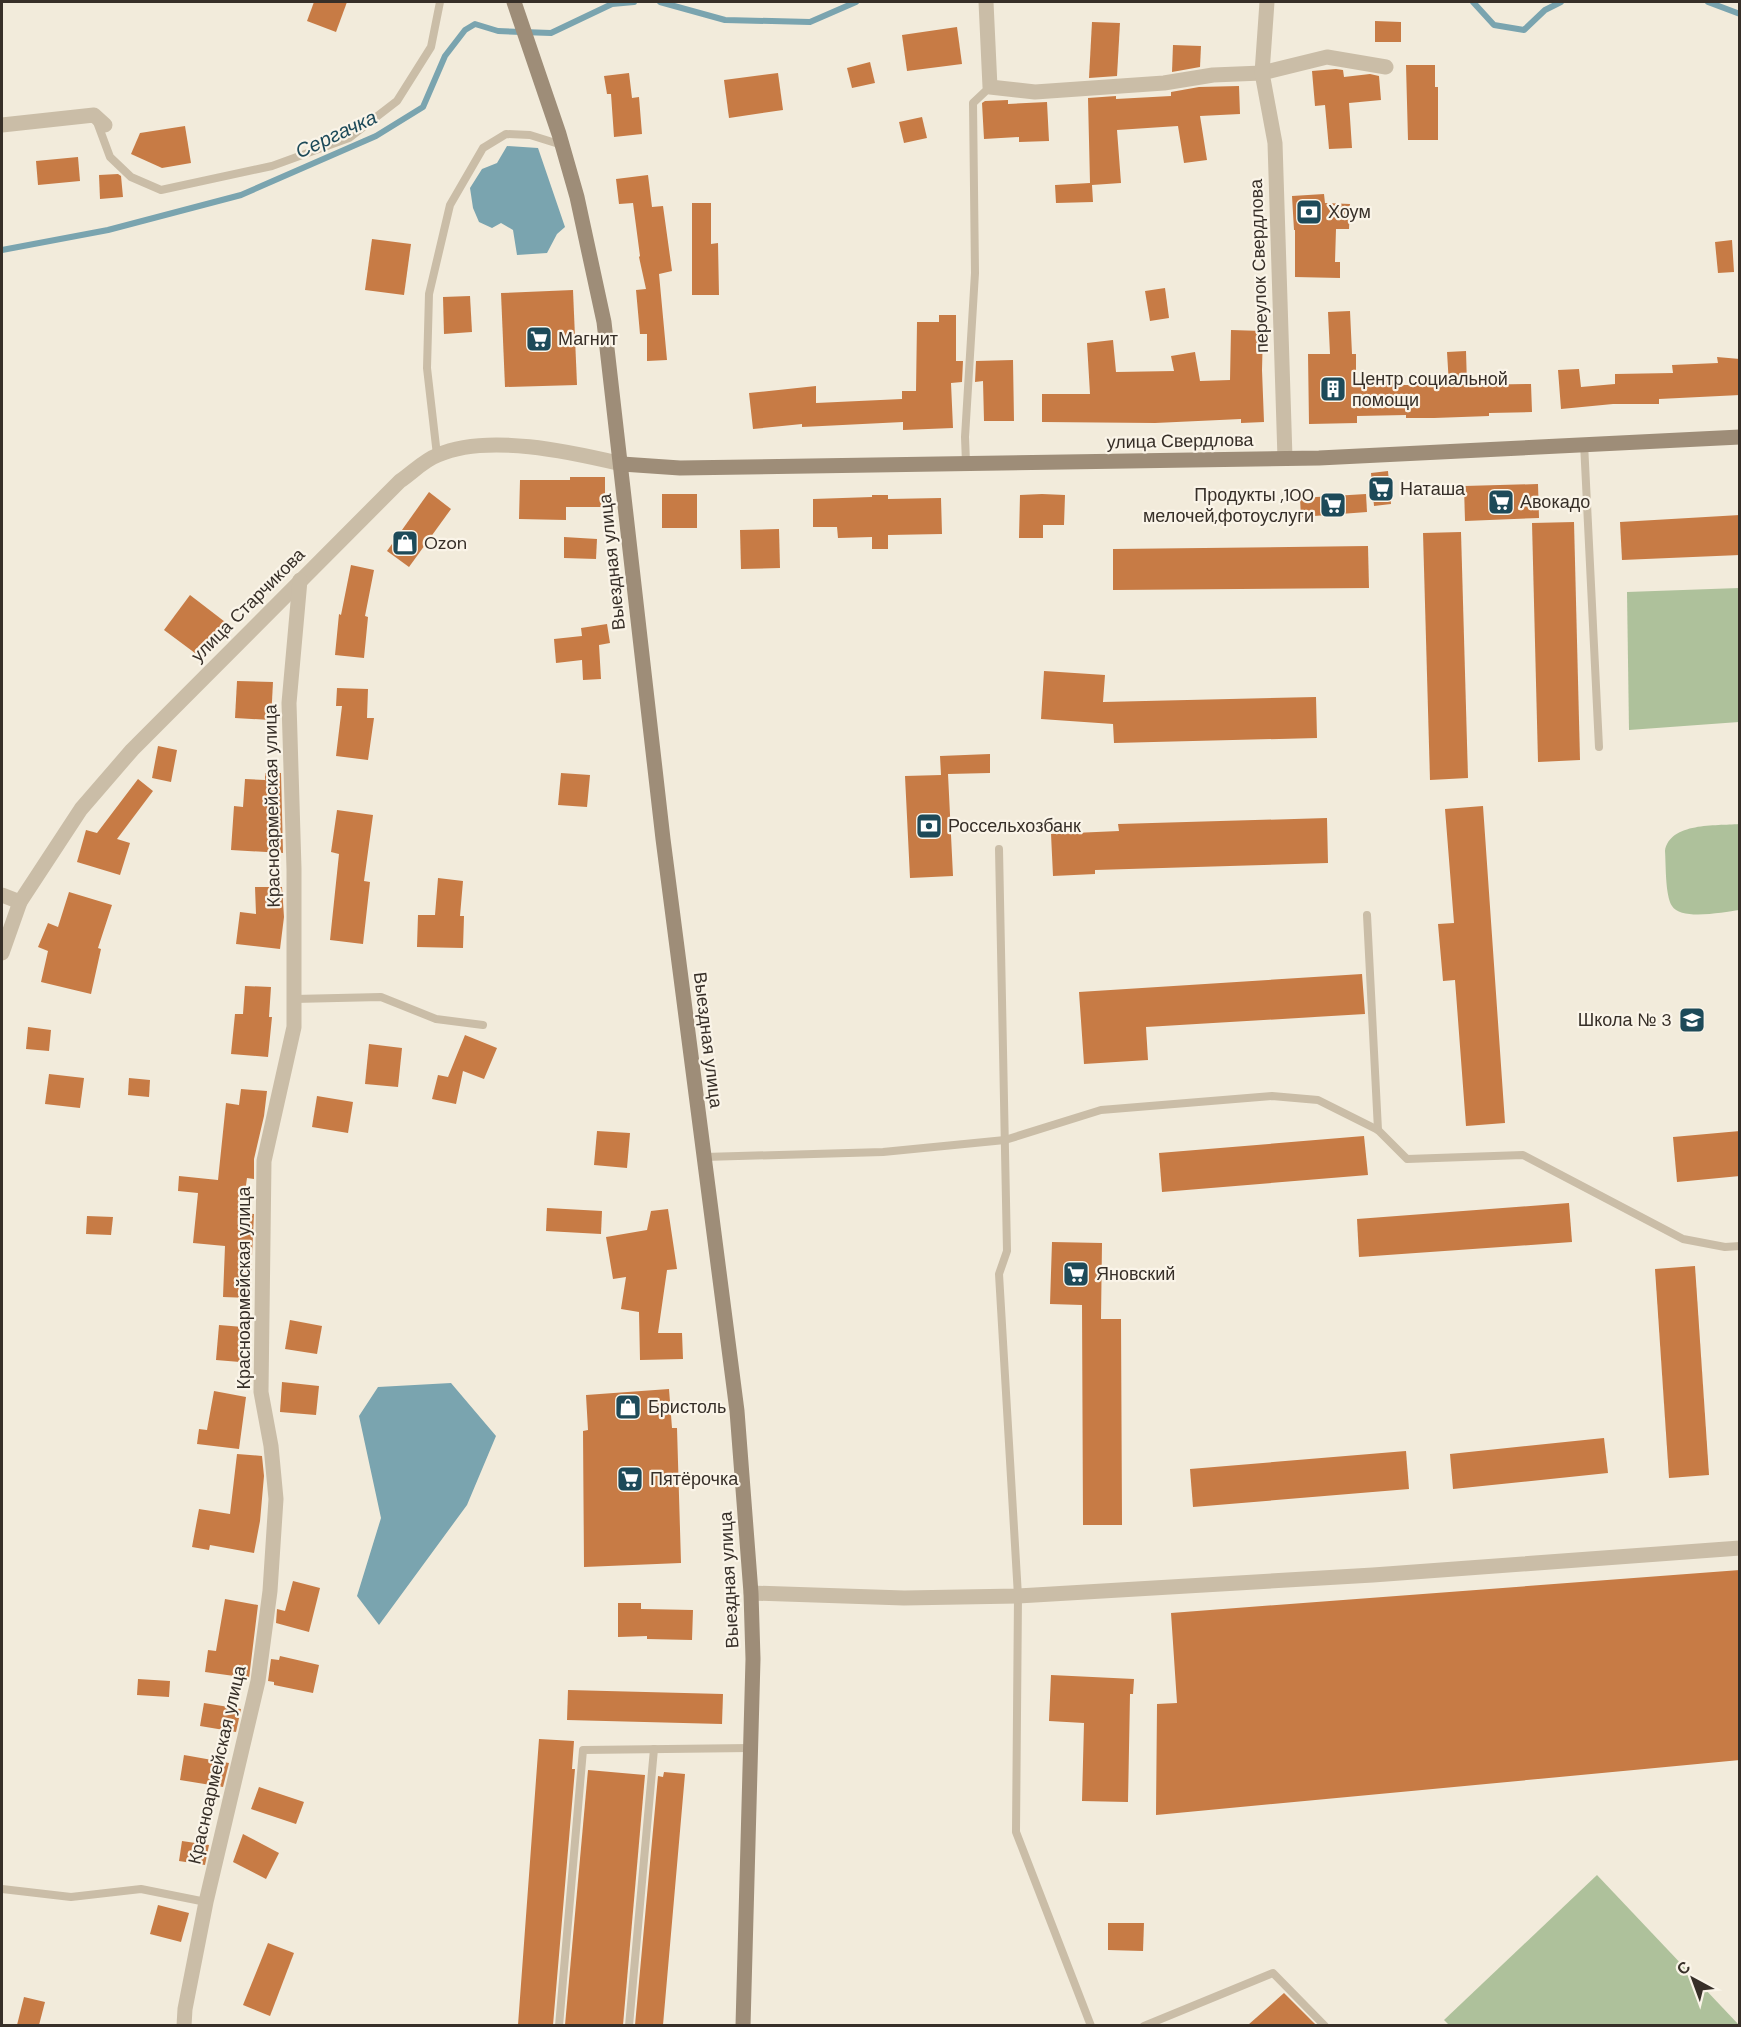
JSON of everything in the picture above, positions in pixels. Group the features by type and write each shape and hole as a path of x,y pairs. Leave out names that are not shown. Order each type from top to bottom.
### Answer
{"street":[{"name":"Выездная улица","path":"514,2 577,197 604,322 663,839 737,1411 751,1593 753,1659 743,2025"},
{"path":"986,2 990,87 1035,92 1164,83 1213,75 1263,73 1327,57 1386,67"},
{"name":"переулок Свердлова","path":"1267,2 1263,73 1275,143 1285,459"},
{"path":"2,125 100,120"},
{"name":"улица Свердлова","path":"622,464 680,468 1285,459 1740,437"},
{"name":"улица Старчикова","path":"2,953 20,902 81,809 125,758 400,482 437,455 466,447 508,445 564,450 622,464"},
{"name":"Красноармейская улица","path":"184,2025 185,2009 206,1902 258,1681 270,1591 276,1499 271,1446 261,1392 264,1161 294,1027 294,869 289,703 300,580"},
{"path":"2,895 20,902"},
{"path":"751,1593 904,1598 1018,1596 1373,1575 1740,1548"}],"lane":[{"path":"100,120 110,157 131,177 161,190 272,166 349,138 397,101 431,47 440,2"},
{"path":"966,463 965,437 975,273 973,103 990,87"},
{"path":"437,455 427,368 429,294 450,205 483,148 506,134 530,135 562,145"},
{"path":"1584,443 1599,747"},
{"path":"999,849 1007,1251 999,1274 1018,1596 1016,1832 1091,2025"},
{"path":"1367,915 1378,1130"},
{"path":"294,999 381,997 436,1019 483,1025"},
{"path":"704,1157 884,1152 1005,1140 1101,1110 1272,1096 1318,1100 1378,1130 1407,1159 1523,1155 1683,1239 1725,1247 1740,1246"},
{"path":"559,2025 583,1750 750,1748"},
{"path":"629,2025 654,1749"},
{"path":"2,1889 71,1897 141,1889 206,1902"},
{"path":"1144,2025 1273,1974 1325,2025"}],"green space":[{"path":"1739,588 1739,722 1629,730 1627,592"},
{"path":"1739,824 1739,910 1714,914 1677,911 1672,906 1667,887 1665,851 1669,842 1675,835 1695,827"},
{"path":"1597,1875 1739,2025 1449,2025 1444,2020"}],"water":[{"path":"507,146 538,148 565,227 557,234 547,253 517,255 513,230 501,223 492,228 479,222 473,208 470,188 482,169 497,163"},
{"path":"451,1383 496,1436 467,1505 379,1625 357,1596 381,1518 359,1416 378,1387"}],"building":[{"path":"314,2 347,2 336,32 307,21"},
{"path":"1375,21 1401,22 1401,42 1375,42"},
{"path":"1092,22 1120,23 1117,76 1089,78"},
{"path":"957,27 962,64 907,71 902,35"},
{"path":"1173,45 1201,46 1200,67 1172,72"},
{"path":"870,62 875,83 852,88 847,68"},
{"path":"1406,65 1435,65 1435,87 1438,87 1438,140 1408,140"},
{"path":"1343,70 1344,77 1370,74 1379,76 1381,100 1349,103 1352,148 1329,149 1325,105 1315,106 1312,71"},
{"path":"629,73 632,98 639,97 642,134 614,137 611,94 607,94 604,76"},
{"path":"778,73 783,110 729,118 724,80"},
{"path":"1239,86 1240,114 1200,116 1207,160 1184,163 1178,126 1117,130 1121,183 1092,185 1093,202 1056,203 1055,185 1090,183 1088,98 1171,96 1171,92 1199,87"},
{"path":"1008,100 1008,104 1047,102 1049,141 1019,142 1019,137 984,139 982,103"},
{"path":"922,117 927,138 904,143 899,122"},
{"path":"185,126 191,163 162,168 131,154 140,133"},
{"path":"78,157 80,181 38,185 36,161"},
{"path":"118,174 121,176 123,197 100,199 99,175"},
{"path":"648,175 652,207 663,206 672,271 659,274 667,360 647,361 647,334 640,334 636,290 646,289 639,257 633,203 619,204 616,179"},
{"path":"1324,194 1325,203 1350,204 1349,229 1336,229 1335,262 1340,262 1340,278 1295,277 1292,196"},
{"path":"692,203 711,203 711,244 718,243 719,295 692,295"},
{"path":"372,239 411,244 404,295 365,290"},
{"path":"1732,240 1734,272 1718,273 1715,242"},
{"path":"1165,288 1169,318 1150,321 1145,291"},
{"name":"Магнит","path":"573,290 577,385 505,387 501,293"},
{"path":"470,296 472,332 444,334 443,297"},
{"path":"1350,311 1352,354 1356,354 1356,381 1396,380 1397,385 1449,385 1447,352 1466,351 1467,385 1531,384 1532,412 1434,418 1406,418 1406,415 1357,416 1357,423 1309,424 1308,354 1330,354 1328,312"},
{"path":"939,315 956,315 956,361 963,361 962,382 951,383 953,428 903,430 903,422 802,427 802,424 753,429 749,393 816,386 816,403 902,399 902,391 916,391 917,322 939,322"},
{"path":"1231,330 1263,331 1264,422 1241,423 1241,419 1155,423 1042,422 1042,394 1090,394 1087,343 1113,340 1116,372 1174,371 1171,356 1195,352 1200,381 1230,380"},
{"path":"1717,357 1740,359 1740,395 1659,399 1659,404 1613,404 1561,409 1558,370 1579,369 1581,387 1615,384 1615,374 1673,373 1672,365 1718,363"},
{"path":"1013,360 1014,421 984,421 983,381 975,382 976,361"},
{"name":"Наташа","path":"1388,471 1391,504 1374,506 1371,473"},
{"path":"570,477 605,477 605,507 566,507 566,520 519,519 520,480 570,480"},
{"name":"Авокадо","path":"1538,484 1539,518 1465,521 1464,486"},
{"path":"429,492 451,509 409,567 387,551"},
{"path":"662,494 697,494 697,528 662,528"},
{"name":"Продукты ,100 мелочей,фотоуслуги","path":"1366,494 1367,512 1301,517 1300,498"},
{"path":"872,495 888,495 888,499 941,498 942,534 888,535 888,549 872,549 872,537 838,538 837,527 813,527 813,499 872,497"},
{"path":"1020,495 1065,495 1064,525 1043,525 1043,538 1019,538"},
{"path":"1740,515 1740,555 1622,560 1620,522"},
{"path":"1574,522 1580,760 1538,762 1532,523"},
{"path":"779,529 780,568 741,569 740,530"},
{"path":"1461,532 1468,778 1430,780 1423,533"},
{"path":"564,537 597,539 596,559 564,558"},
{"path":"1368,546 1369,588 1113,590 1113,549"},
{"path":"351,565 374,570 365,616 368,617 364,658 335,655 339,614 341,615"},
{"path":"190,595 229,625 203,659 164,630"},
{"path":"607,624 610,643 599,645 601,679 583,680 582,660 556,663 554,639 582,636 581,628"},
{"path":"1044,671 1105,675 1103,702 1316,697 1317,738 1114,743 1113,724 1041,719"},
{"path":"237,681 273,682 271,720 235,718"},
{"path":"337,688 368,689 367,718 374,718 368,760 336,756 342,706 336,706"},
{"path":"158,746 177,750 171,782 152,778"},
{"name":"Россельхозбанк","path":"990,754 990,773 948,774 953,876 910,878 905,776 941,775 940,756"},
{"path":"265,773 281,773 283,853 231,850 234,806 243,807 245,779 265,780"},
{"path":"561,773 590,775 587,807 558,805"},
{"path":"138,779 153,791 117,839 130,843 120,875 77,862 86,830 97,833"},
{"path":"1483,806 1505,1123 1466,1126 1455,980 1443,981 1438,924 1454,923 1445,809"},
{"path":"337,810 373,815 364,881 370,882 363,944 330,940 339,854 331,852"},
{"path":"1327,818 1328,863 1095,870 1095,874 1053,876 1051,834 1119,831 1118,824"},
{"path":"438,878 463,881 460,916 464,916 463,948 417,947 418,915 435,915"},
{"path":"255,887 282,887 284,917 280,949 236,944 240,912 256,914"},
{"path":"69,892 112,905 98,948 101,949 91,994 41,982 48,951 38,947 48,923 58,927"},
{"path":"1362,974 1365,1014 1146,1027 1148,1060 1084,1064 1079,992"},
{"path":"245,986 271,987 269,1017 272,1017 268,1057 231,1054 235,1014 243,1014"},
{"path":"28,1027 51,1030 49,1051 26,1049"},
{"path":"465,1035 497,1048 484,1079 463,1071 456,1104 432,1099 438,1075 448,1077"},
{"path":"369,1044 402,1048 398,1087 365,1084"},
{"path":"49,1074 84,1078 80,1108 45,1104"},
{"path":"129,1078 150,1080 149,1097 128,1095"},
{"path":"241,1089 267,1091 254,1159 254,1179 247,1178 242,1213 254,1214 250,1298 223,1297 225,1246 193,1243 198,1193 178,1191 179,1176 218,1180 226,1103 239,1105"},
{"path":"317,1096 353,1102 348,1133 312,1127"},
{"path":"597,1131 630,1133 627,1168 594,1165"},
{"path":"1740,1131 1740,1176 1677,1182 1673,1137"},
{"path":"1364,1136 1368,1175 1162,1192 1159,1153"},
{"path":"1569,1203 1572,1242 1359,1257 1357,1219"},
{"path":"547,1208 602,1211 601,1234 546,1231"},
{"path":"668,1209 677,1269 667,1270 658,1333 682,1333 683,1359 640,1360 639,1312 621,1309 626,1277 613,1279 606,1237 647,1230 651,1211"},
{"path":"87,1216 113,1217 111,1235 86,1234"},
{"path":"1052,1242 1102,1243 1101,1319 1121,1319 1122,1525 1083,1525 1082,1305 1050,1304"},
{"path":"1695,1266 1709,1475 1669,1478 1655,1269"},
{"path":"290,1320 322,1326 317,1354 285,1349"},
{"path":"219,1325 243,1327 240,1362 216,1360"},
{"path":"282,1382 319,1386 316,1415 280,1412"},
{"path":"669,1389 672,1428 677,1428 681,1563 584,1567 583,1431 588,1430 586,1395"},
{"path":"214,1391 246,1397 239,1449 197,1444 199,1429 207,1430"},
{"path":"1604,1438 1608,1473 1453,1489 1450,1454"},
{"path":"1406,1451 1409,1489 1193,1507 1190,1469"},
{"path":"237,1454 262,1456 264,1476 260,1521 254,1553 210,1545 209,1550 192,1547 199,1509 230,1514"},
{"path":"1740,1570 1740,1760 1156,1815 1157,1704 1177,1703 1171,1613"},
{"path":"293,1581 320,1588 309,1632 276,1623 277,1609 285,1611"},
{"path":"225,1599 258,1605 249,1678 205,1672 208,1650 216,1651"},
{"path":"618,1603 641,1603 641,1609 693,1610 692,1640 647,1639 647,1636 618,1637"},
{"path":"280,1656 319,1665 313,1693 274,1685 274,1682 268,1681 271,1659 279,1660"},
{"path":"1051,1675 1134,1679 1133,1694 1130,1694 1128,1802 1082,1801 1084,1723 1049,1721"},
{"path":"138,1679 170,1681 169,1697 137,1695"},
{"path":"568,1690 723,1694 722,1724 567,1720"},
{"path":"204,1703 241,1709 236,1732 200,1726"},
{"path":"539,1739 574,1741 572,1769 575,1769 553,2025 518,2025"},
{"path":"184,1755 229,1763 223,1787 180,1780"},
{"path":"588,1770 645,1775 623,2025 565,2025"},
{"path":"664,1772 685,1774 663,2025 635,2025 658,1776 663,1777"},
{"path":"259,1787 304,1802 296,1824 251,1809"},
{"path":"243,1834 279,1853 266,1879 233,1862"},
{"path":"182,1841 209,1845 205,1865 179,1861"},
{"path":"158,1905 189,1913 181,1942 150,1934"},
{"path":"1108,1923 1144,1923 1143,1951 1108,1950"},
{"path":"268,1943 294,1953 270,2016 243,2005"},
{"path":"1284,1993 1316,2025 1248,2025"},
{"path":"24,1997 45,2002 39,2025 17,2025"}],"waterway":[{"name":"Сергачка","path":"2,250 108,230 241,195 376,136 423,107 445,56 465,30 475,24 498,31 551,33 612,4 634,2"},
{"name":"Сергачка","path":"660,2 725,20 810,22 856,2"},
{"name":"Сергачка","path":"1473,2 1494,25 1524,30 1545,10 1561,2"},
{"name":"Сергачка","path":"1708,2 1740,14"}],"place":[{"name":"Хоум","path":"1309,212"},
{"name":"Магнит","path":"539,339"},
{"name":"Центр социальной помощи","path":"1333,389"},
{"name":"Наташа","path":"1381,489"},
{"name":"Авокадо","path":"1501,502"},
{"name":"Продукты ,100 мелочей,фотоуслуги","path":"1333,505"},
{"name":"Ozon","path":"405,543"},
{"name":"Россельхозбанк","path":"929,826"},
{"name":"Школа № 3","path":"1692,1020"},
{"name":"Яновский","path":"1076,1274"},
{"name":"Бристоль","path":"628,1407"},
{"name":"Пятёрочка","path":"630,1479"}]}
